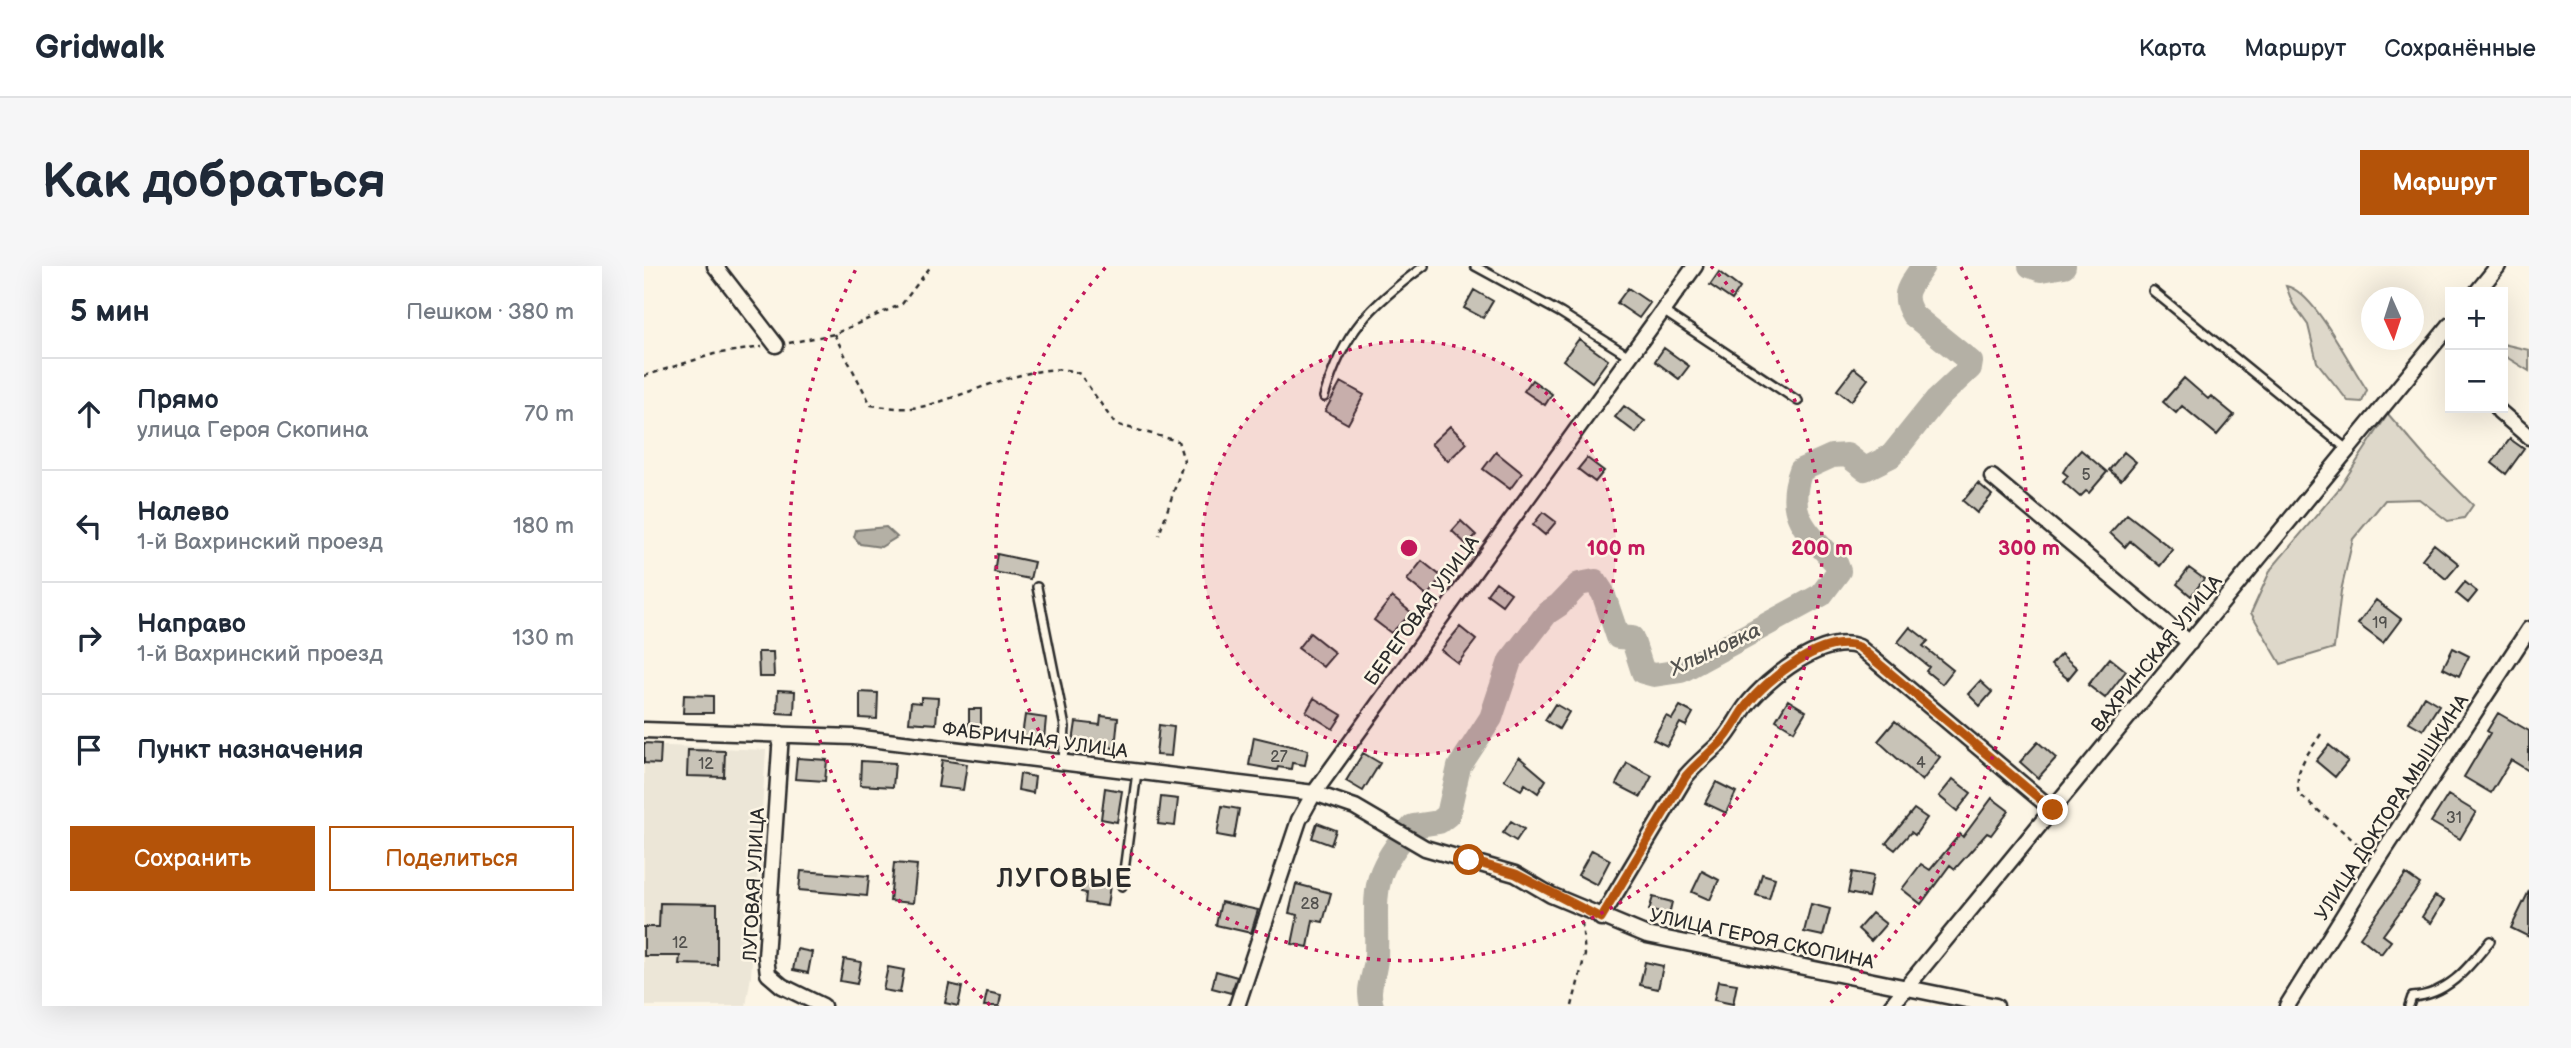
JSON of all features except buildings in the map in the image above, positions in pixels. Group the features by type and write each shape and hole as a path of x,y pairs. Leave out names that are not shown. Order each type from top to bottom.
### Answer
{"street":[{"path":"715,266 776,345"},
{"name":"БЕРЕГОВАЯ УЛИЦА","path":"1237,1006 1299,820 1314,793 1695,266"},
{"path":"2481,287 2498,266"},
{"name":"ВАХРИНСКАЯ УЛИЦА","path":"1891,1006 2445,331"},
{"path":"2501,413 2529,436"},
{"path":"1992,477 2190,643"},
{"name":"УЛИЦА ДОКТОРА МЫШКИНА","path":"2287,1006 2378,860 2529,629"},
{"path":"1601,918 1686,776 1700,759 1723,740 1747,704 1785,671 1824,645 1848,642 1859,647 2053,810"},
{"name":"ФАБРИЧНАЯ УЛИЦА","path":"644,730 853,737 1314,793 1355,807 1405,837"},
{"name":"ЛУГОВАЯ УЛИЦА","path":"781,734 766,957 768,974 782,986 823,1006"},
{"name":"УЛИЦА ГЕРОЯ СКОПИНА","path":"1405,837 1425,848 1516,874 1601,918 1647,934 1996,1006"}],"lane":[{"path":"1324,397 1333,368 1359,321 1424,266"},
{"path":"1475,266 1561,313 1630,356"},
{"path":"2153,291 2348,450"},
{"path":"1662,311 1798,401"},
{"path":"1037,587 1065,727 1063,762"},
{"path":"1122,886 1137,771"},
{"path":"2409,1006 2412,997 2428,996 2464,973 2490,941"}],"path":[{"path":"644,376 714,354 834,334 902,304 931,266"},
{"path":"834,334 872,405 897,409 924,406 1038,371 1073,370 1080,374 1115,424 1178,441 1184,461 1159,535"},
{"path":"2321,734 2301,763 2296,780 2299,794 2378,860"},
{"path":"1572,1006 1585,955 1577,907"}],"shaded area":[{"path":"2286,286 2308,301 2330,330 2367,390 2362,402 2348,401 2317,362 2308,325 2293,304"},
{"path":"2508,345 2529,350 2529,371 2508,358"},
{"path":"2388,414 2427,459 2473,505 2464,518 2448,521 2419,499 2385,500 2353,539 2341,591 2334,648 2281,664 2251,613 2271,569 2338,490"},
{"path":"886,527 897,537 881,547 860,544 854,537 856,530"},
{"path":"644,745 766,750 751,976 746,1006 644,1006"}],"waterway":[{"name":"Хлыновка","path":"1372,1006 1370,987 1376,958 1376,902 1381,874 1398,844 1413,826 1439,822 1448,815 1459,767 1491,718 1510,661 1547,613 1559,605 1579,584 1595,581 1603,593 1618,637 1632,638 1643,672 1654,675 1681,671 1821,595 1839,571 1836,563 1801,522 1795,499 1801,470 1832,456 1847,455 1865,469 1891,456 1936,400 1970,368 1971,362 1913,315 1909,307 1908,289 1923,266"},
{"name":"Хлыновка","path":"2030,266 2041,270 2064,266"}],"district":[{"name":"ЛУГОВЫЕ","path":"1065,878"}],"route":[{"path":"1469,860 1516,874 1551,895 1601,918 1686,776 1700,759 1723,740 1747,704 1785,671 1824,645 1835,643 1848,642 1859,647 2053,810"}]}
